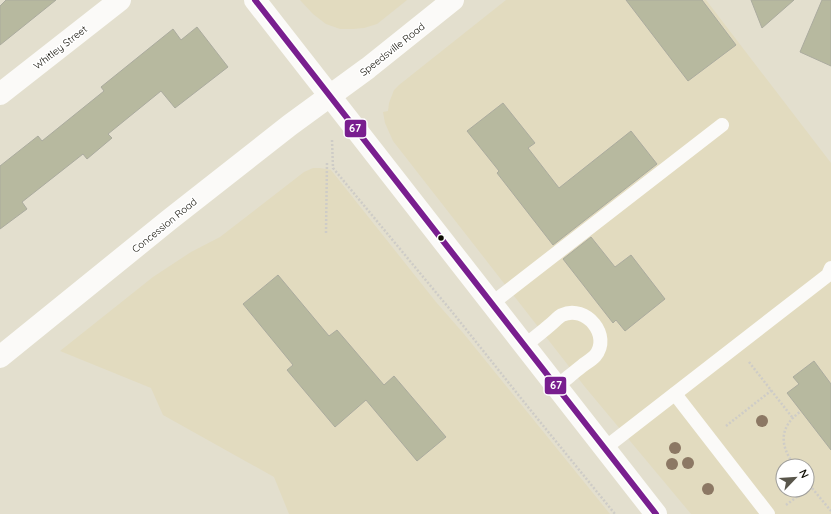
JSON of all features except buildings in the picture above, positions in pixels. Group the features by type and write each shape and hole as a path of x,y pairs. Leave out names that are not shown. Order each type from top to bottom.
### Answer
{"main road":[{"name":"Whitley Street","path":"0,94 120,0"},
{"path":"255,0 656,514"},
{"name":"Speedsville Road","path":"329,96 368,68 454,0"},
{"name":"Concession Road","path":"0,357 169,220 329,96"}],"lane":[{"path":"491,304 722,125"},
{"path":"605,448 828,275 831,268"},
{"path":"524,346 562,315 571,313 580,314 594,323 599,331 600,340 595,356 556,387"},
{"path":"675,394 774,512"}],"path":[{"path":"332,134 333,168 453,313 528,408 615,514"},
{"path":"326,233 327,162"},
{"path":"755,369 792,417"},
{"path":"720,430 772,390"},
{"path":"790,458 786,452 784,433 792,417 801,410"},
{"path":"815,491 831,511"},
{"path":"774,512 794,498"}],"shaded area":[{"path":"300,0 407,0 377,24 364,28 340,29 326,24 313,14"},
{"path":"506,0 706,0 831,163 831,514 691,514 585,387 393,141 385,123 383,112 388,111 389,103 394,90"},
{"path":"313,168 331,170 436,302 464,334 610,514 289,514 274,477 163,415 151,388 60,351 153,277 191,252 220,237 304,172"}],"transit line":[{"name":"67","path":"255,0 656,514"}]}
